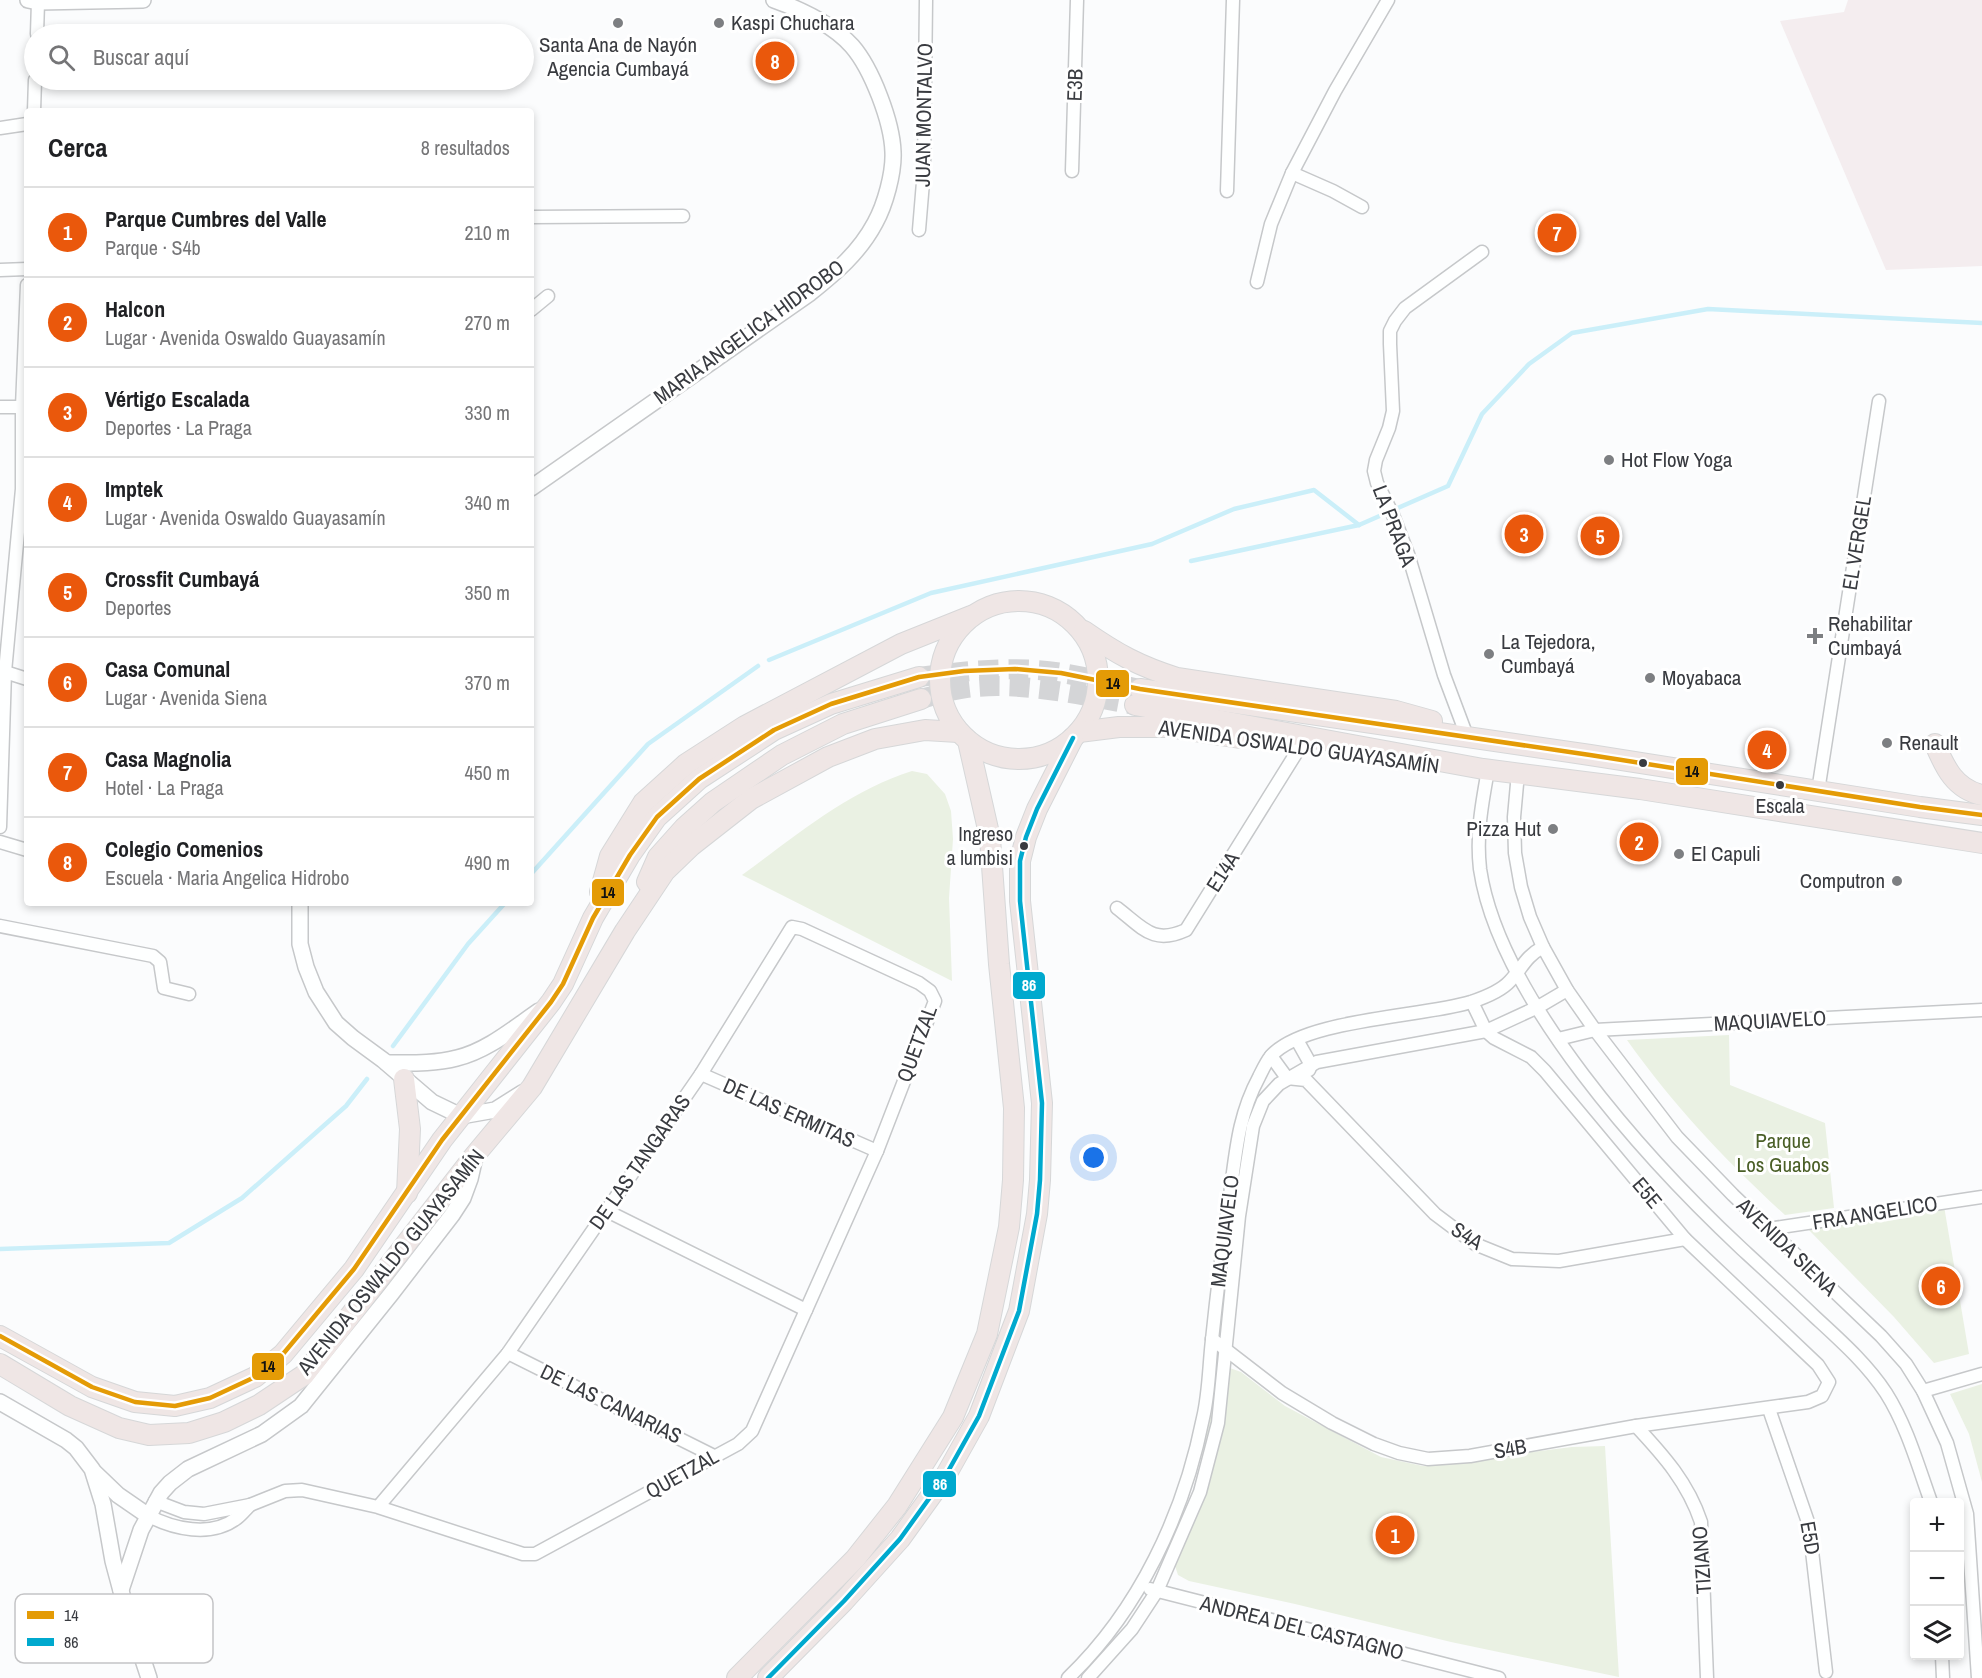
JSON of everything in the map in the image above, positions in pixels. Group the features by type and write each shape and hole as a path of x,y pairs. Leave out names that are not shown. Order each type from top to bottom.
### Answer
{"main road":[{"path":"736,1678 855,1558 897,1506 952,1417 987,1334 1009,1227 1013,1180 1014,1108 999,964 990,838 963,737 945,710 939,684 942,658 953,635 971,616 989,606 1008,601 1028,601 1048,605 1066,615 1080,628 1092,647 1098,669 1098,692 1091,713 1076,735 1037,809 1020,861 1020,901 1042,1103 1040,1180 1019,1311 979,1416 946,1475 900,1539 844,1601 768,1678"},
{"name":"AVENIDA OSWALDO GUAYASAMÍN","path":"592,918 610,856 643,803 686,764 745,726 891,650 971,616"},
{"name":"AVENIDA OSWALDO GUAYASAMÍN","path":"1080,628 1114,652 1133,662 1177,678 1396,711 1524,746"},
{"name":"AVENIDA OSWALDO GUAYASAMÍN","path":"0,1336 92,1387 135,1402 175,1406 210,1398 255,1377 283,1354 354,1269 442,1140 551,1002 563,984 592,918 630,855 657,817 699,779 774,730 831,704 919,677"},
{"name":"AVENIDA OSWALDO GUAYASAMÍN","path":"1485,769 1137,697 1524,746 1982,815"},
{"name":"AVENIDA OSWALDO GUAYASAMÍN","path":"625,932 658,857 684,828 713,802 782,755 843,724 921,699"},
{"name":"AVENIDA OSWALDO GUAYASAMÍN","path":"1076,735 1119,727 1168,727 1438,767 1485,769 1640,789 1982,843"},
{"name":"AVENIDA OSWALDO GUAYASAMÍN","path":"0,1364 70,1406 119,1428 150,1435 189,1433 224,1422 259,1405 304,1375 475,1155 532,1087 625,932 665,871 699,838 751,799 828,757 875,739 925,730 963,737"},
{"path":"963,737 987,753 1009,759 1032,758 1054,752 1076,735"},
{"path":"1935,744 1944,767 1957,783 1982,795"},
{"path":"404,1079 410,1129 407,1193"}],"street":[{"path":"36,24 33,1 143,0"},
{"name":"MARIA ANGELICA HIDROBO","path":"534,486 810,293 847,263 876,223 889,188 893,153 886,116 873,80 852,46 821,21 774,0"},
{"name":"JUAN MONTALVO","path":"919,230 924,170 926,0"},
{"name":"E3B","path":"1072,171 1077,0"},
{"path":"1227,191 1233,0"},
{"path":"1257,282 1270,224 1292,173 1388,0"},
{"path":"34,108 35,90"},
{"path":"0,128 24,124"},
{"path":"1292,173 1362,207"},
{"path":"534,217 683,216"},
{"name":"LA PRAGA","path":"1465,730 1444,675 1408,554 1374,471 1393,411 1390,331 1405,309 1482,252"},
{"path":"0,270 24,269"},
{"path":"534,308 548,296"},
{"path":"0,827 4,658 22,489 24,358"},
{"name":"EL VERGEL","path":"1818,791 1879,401"},
{"path":"0,407 22,407"},
{"path":"5,672 24,678"},
{"name":"E14A","path":"1118,908 1148,932 1159,937 1170,937 1186,930 1300,747"},
{"name":"AVENIDA SIENA","path":"1485,769 1479,839 1480,868 1486,896 1517,972 1538,1007 1591,1084 1676,1183 1738,1246 1853,1352 1887,1394 1899,1416 1929,1498"},
{"name":"AVENIDA SIENA","path":"1518,773 1514,817 1515,853 1521,887 1543,947 1567,990 1677,1137 1768,1229 1881,1336 1906,1364 1923,1391 1947,1443 1967,1514 1978,1678"},
{"path":"0,842 24,849"},
{"path":"300,906 300,944 306,967 316,992 336,1023 432,1102 460,1116 495,1110 532,1087"},
{"path":"0,926 153,956 160,962 164,988 189,994"},
{"name":"DE LAS TANGARAS","path":"378,1507 508,1353 701,1074 792,927 802,929 919,983 930,991"},
{"name":"MAQUIAVELO","path":"1068,1678 1087,1660 1118,1621 1140,1586 1162,1544 1186,1484 1204,1416 1241,1119 1249,1095 1271,1056 1286,1045 1333,1027 1472,1002 1506,985 1527,957 1543,947"},
{"name":"MAQUIAVELO","path":"1088,1678 1131,1629 1157,1591 1200,1492 1218,1423 1239,1216 1253,1126 1263,1101 1287,1078 1317,1062 1486,1031 1538,1007 1567,990"},
{"name":"QUETZAL","path":"155,1501 184,1512 204,1514 250,1505 285,1491 302,1490 378,1507 523,1554 535,1554 738,1444 752,1431 877,1151 935,1001 930,991"},
{"path":"385,1062 427,1063 459,1058 491,1043 551,1002"},
{"path":"1472,1002 1486,1031"},
{"name":"MAQUIAVELO","path":"1558,1039 1595,1030 1982,1010"},
{"name":"E5E","path":"1486,1031 1494,1038 1531,1058 1545,1071 1685,1239 1818,1365 1828,1382"},
{"path":"1271,1056 1287,1078 1306,1080 1311,1065 1297,1040"},
{"name":"DE LAS ERMITAS","path":"701,1074 877,1151"},
{"name":"S4A","path":"1306,1080 1435,1214 1475,1244 1512,1258 1559,1261 1685,1239"},
{"path":"121,1590 147,1515 155,1501 170,1483 188,1469 262,1434 301,1406 399,1285 452,1215 463,1198 475,1155"},
{"name":"FRA ANGELICO","path":"1768,1229 1982,1197"},
{"path":"607,1211 806,1310"},
{"name":"S4B","path":"1212,1339 1282,1392 1332,1423 1374,1444 1399,1453 1428,1459 1470,1456 1636,1426 1769,1409 1816,1400 1822,1396 1828,1382"},
{"name":"DE LAS CANARIAS","path":"508,1353 714,1456"},
{"path":"1923,1391 1982,1374"},
{"path":"0,1402 66,1440 118,1495 164,1524 192,1529 215,1527 236,1519 250,1505"},
{"name":"E5D","path":"1769,1409 1809,1525 1826,1672"},
{"name":"TIZIANO","path":"1636,1426 1666,1458 1684,1483 1701,1522 1707,1678"},
{"path":"92,1469 103,1504 113,1561 122,1594"},
{"name":"ANDREA DEL CASTAGNO","path":"1140,1586 1499,1678"},
{"path":"1942,1660 1943,1678"},
{"path":"144,1663 149,1678"}],"shaded area":[{"path":"1848,0 1982,0 1982,266 1886,270 1780,21 1844,12"}],"green space":[{"path":"912,771 927,774 945,794 951,811 953,839 949,898 952,981 742,875 844,802"},
{"name":"Parque Los Guabos","path":"1729,1035 1730,1085 1825,1123 1834,1208 1785,1215 1701,1132 1627,1040"},
{"path":"1944,1206 1969,1354 1934,1363 1894,1317 1807,1228"},
{"path":"1227,1367 1241,1372 1285,1406 1381,1457 1423,1466 1572,1447 1605,1446 1619,1677 1451,1642 1189,1581 1178,1575 1174,1563 1201,1464 1211,1380 1217,1371"},
{"path":"1982,1384 1982,1482 1969,1434 1950,1394"}],"waterway":[{"path":"1191,561 1359,525 1448,486 1482,414 1529,364 1572,333 1708,309 1982,323"},
{"path":"769,660 931,593 1152,544 1234,509 1314,490 1359,525"},
{"path":"534,871 648,744 758,666"},
{"path":"393,1046 468,944 502,906"},
{"path":"0,1249 169,1243 242,1198 346,1106 367,1079"}],"tunnel":[{"path":"919,677 973,671 1026,669 1072,675 1140,689"},
{"path":"921,699 966,688 1008,686 1072,693 1135,705"}],"transit line":[{"name":"14","path":"0,1336 92,1387 135,1402 175,1406 210,1398 255,1377 283,1354 354,1269 442,1140 551,1002 563,984 593,918 630,855 657,817 699,779 774,730 831,704 919,677 964,671 1015,669 1061,673 1140,689 1982,815"},
{"name":"86","path":"768,1678 844,1601 900,1539 946,1475 979,1416 1019,1311 1037,1214 1042,1103 1020,901 1020,861 1037,809 1073,738"}],"place":[{"name":"Santa Ana de Nayón Agencia Cumbayá","path":"618,23"},
{"name":"Kaspi Chuchara","path":"719,23"},
{"name":"Colegio Comenios","path":"775,61"},
{"name":"Casa Magnolia","path":"1557,233"},
{"name":"Hot Flow Yoga","path":"1609,460"},
{"name":"Vértigo Escalada","path":"1524,534"},
{"name":"Crossfit Cumbayá","path":"1600,536"},
{"name":"Rehabilitar Cumbayá","path":"1815,636"},
{"name":"La Tejedora, Cumbayá","path":"1489,654"},
{"name":"Moyabaca","path":"1650,678"},
{"name":"Renault","path":"1887,743"},
{"name":"Imptek","path":"1767,750"},
{"name":"Escala","path":"1780,785"},
{"name":"Pizza Hut","path":"1553,829"},
{"name":"Halcon","path":"1639,842"},
{"name":"Ingreso a lumbisi","path":"1024,846"},
{"name":"El Capuli","path":"1679,854"},
{"name":"Computron","path":"1897,881"},
{"name":"Casa Comunal","path":"1941,1286"},
{"name":"Parque Cumbres del Valle","path":"1395,1535"}]}
